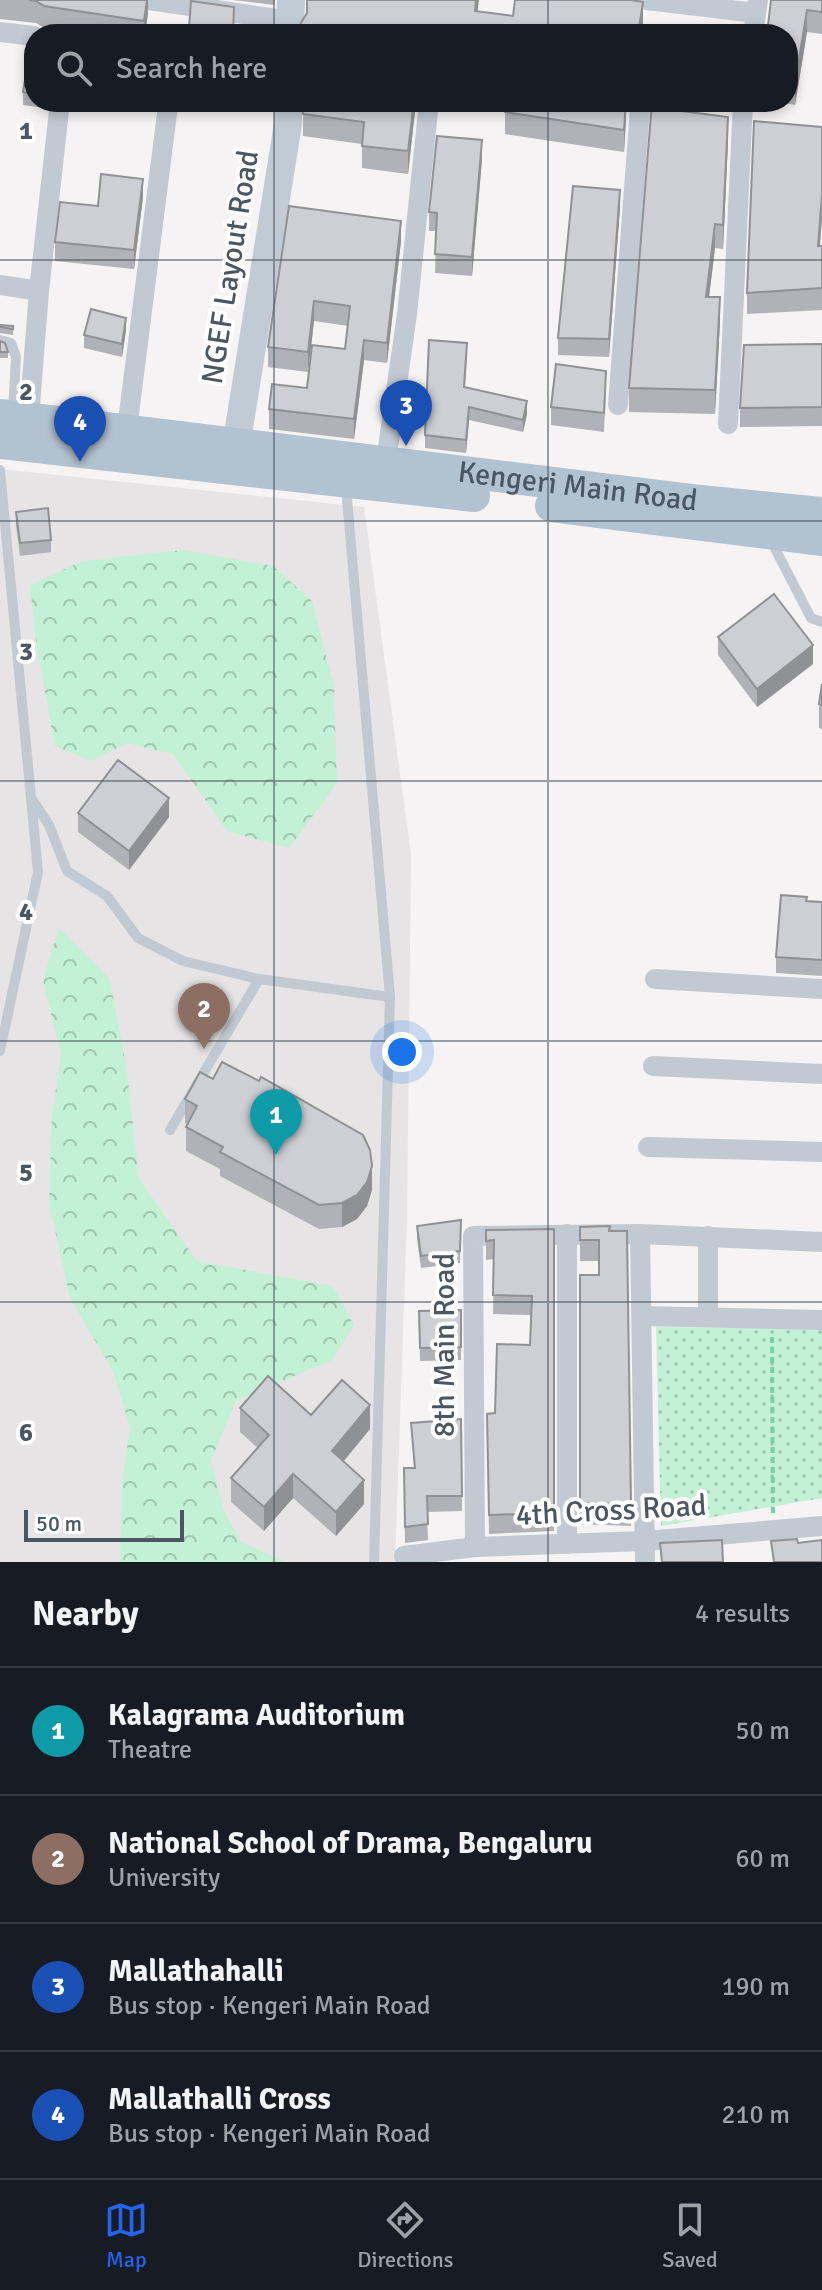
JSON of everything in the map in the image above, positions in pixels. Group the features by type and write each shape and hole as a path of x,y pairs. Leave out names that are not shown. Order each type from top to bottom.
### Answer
{"main road":[{"name":"Kengeri Main Road","path":"10,423 234,454 386,462 822,513"},
{"name":"Kengeri Main Road","path":"10,423 127,429 346,481 822,540"}],"street":[{"path":"149,0 291,18"},
{"path":"647,0 757,7"},
{"path":"0,32 24,35"},
{"path":"10,423 39,291 59,112"},
{"path":"127,429 167,112"},
{"name":"NGEF Layout Road","path":"234,454 286,112"},
{"path":"386,462 407,314 428,112"},
{"path":"618,405 640,112"},
{"path":"728,424 737,115 768,127"},
{"path":"0,285 39,291"},
{"path":"655,979 822,989"},
{"path":"653,1066 822,1074"},
{"path":"648,1147 822,1152"},
{"path":"567,1544 567,1234 708,1236 822,1242"},
{"name":"8th Main Road","path":"475,1547 473,1236 567,1234"},
{"path":"640,1234 645,1552"},
{"path":"708,1236 708,1317"},
{"path":"642,1316 822,1320"},
{"name":"4th Cross Road","path":"404,1556 475,1547 567,1544 645,1552 772,1530 822,1526"}],"lane":[{"path":"0,340 11,343 15,352 10,423"},
{"path":"0,470 38,872 0,1051"},
{"path":"346,481 390,997 374,1562"},
{"path":"767,533 811,618 822,622"},
{"path":"30,798 49,825 67,871 107,896 138,938 183,961 259,979 390,997"},
{"path":"170,1130 259,979"}],"path":[{"path":"772,1319 772,1530"}],"shaded area":[{"path":"0,469 364,507 411,855 407,1220 395,1562 0,1562"}],"green space":[{"path":"183,550 273,566 312,601 334,687 337,783 289,848 227,831 173,754 127,743 91,761 55,746 37,649 30,585 82,561"},
{"path":"59,928 110,979 127,1072 139,1179 197,1261 333,1286 354,1325 332,1360 236,1401 211,1460 223,1509 241,1542 285,1562 120,1562 122,1482 130,1427 113,1371 70,1298 49,1203 52,1116 61,1054 43,980"},
{"path":"656,1327 822,1329 822,1498 661,1526"}],"building":[{"path":"29,0 147,0 144,21 44,6"},
{"path":"307,0 476,0 475,11 513,16 515,0 643,2 640,24 300,24 307,13"},
{"path":"771,0 822,0 822,12 807,10 798,65 798,24 768,24"},
{"path":"191,1 234,7 233,24 189,24"},
{"path":"413,112 408,151 362,146 364,122 303,114"},
{"path":"505,112 625,112 624,130"},
{"path":"651,112 690,112 728,117 723,225 715,224 706,297 720,297 715,390 629,388"},
{"path":"754,121 822,127 818,246 822,246 822,288 747,293"},
{"path":"437,136 482,140 472,257 435,254 437,213 429,212"},
{"path":"101,174 143,179 134,250 55,242 60,202 98,206"},
{"path":"573,186 620,190 609,339 558,338"},
{"path":"289,206 401,221 387,343 364,340 354,419 269,409 272,384 307,388 312,345 345,349 350,306 314,301 308,352 268,347"},
{"path":"91,309 126,318 122,344 84,335"},
{"path":"429,340 467,343 464,387 527,401 523,420 469,407 466,440 425,435"},
{"path":"0,341 5,343 8,352 0,352"},
{"path":"822,344 822,407 740,408 744,345"},
{"path":"556,364 606,371 604,413 551,407"},
{"path":"48,508 51,540 20,543 16,512"},
{"path":"774,594 813,645 757,689 718,637"},
{"path":"118,760 169,798 129,851 78,813"},
{"path":"781,895 807,897 806,901 822,902 822,960 776,957"},
{"path":"222,1062 259,1081 261,1077 363,1135 370,1150 372,1166 367,1182 357,1195 342,1203 319,1205 220,1152 223,1147 186,1127 197,1106 185,1099 200,1072 213,1079"},
{"path":"461,1220 460,1251 421,1256 417,1226"},
{"path":"610,1226 609,1231 627,1231 631,1504 580,1503 580,1275 599,1275 599,1240 580,1240 580,1227"},
{"path":"554,1229 554,1513 489,1515 487,1414 495,1413 497,1344 530,1345 532,1296 493,1295 494,1240 486,1241 486,1230"},
{"path":"461,1310 461,1347 420,1348 419,1311"},
{"path":"268,1376 311,1415 342,1380 370,1405 332,1451 364,1480 336,1512 293,1474 264,1507 231,1478 269,1435 240,1408"},
{"path":"461,1419 462,1496 427,1496 428,1524 405,1527 404,1468 415,1468 411,1423"},
{"path":"797,1539 798,1543 822,1540 822,1562 774,1562 771,1541"},
{"path":"722,1540 723,1562 662,1562 660,1543"}],"place":[{"name":"Mallathahalli","path":"406,446"},
{"name":"Mallathalli Cross","path":"80,462"},
{"name":"National School of Drama, Bengaluru","path":"204,1049"},
{"name":"Kalagrama Auditorium","path":"276,1155"}]}
